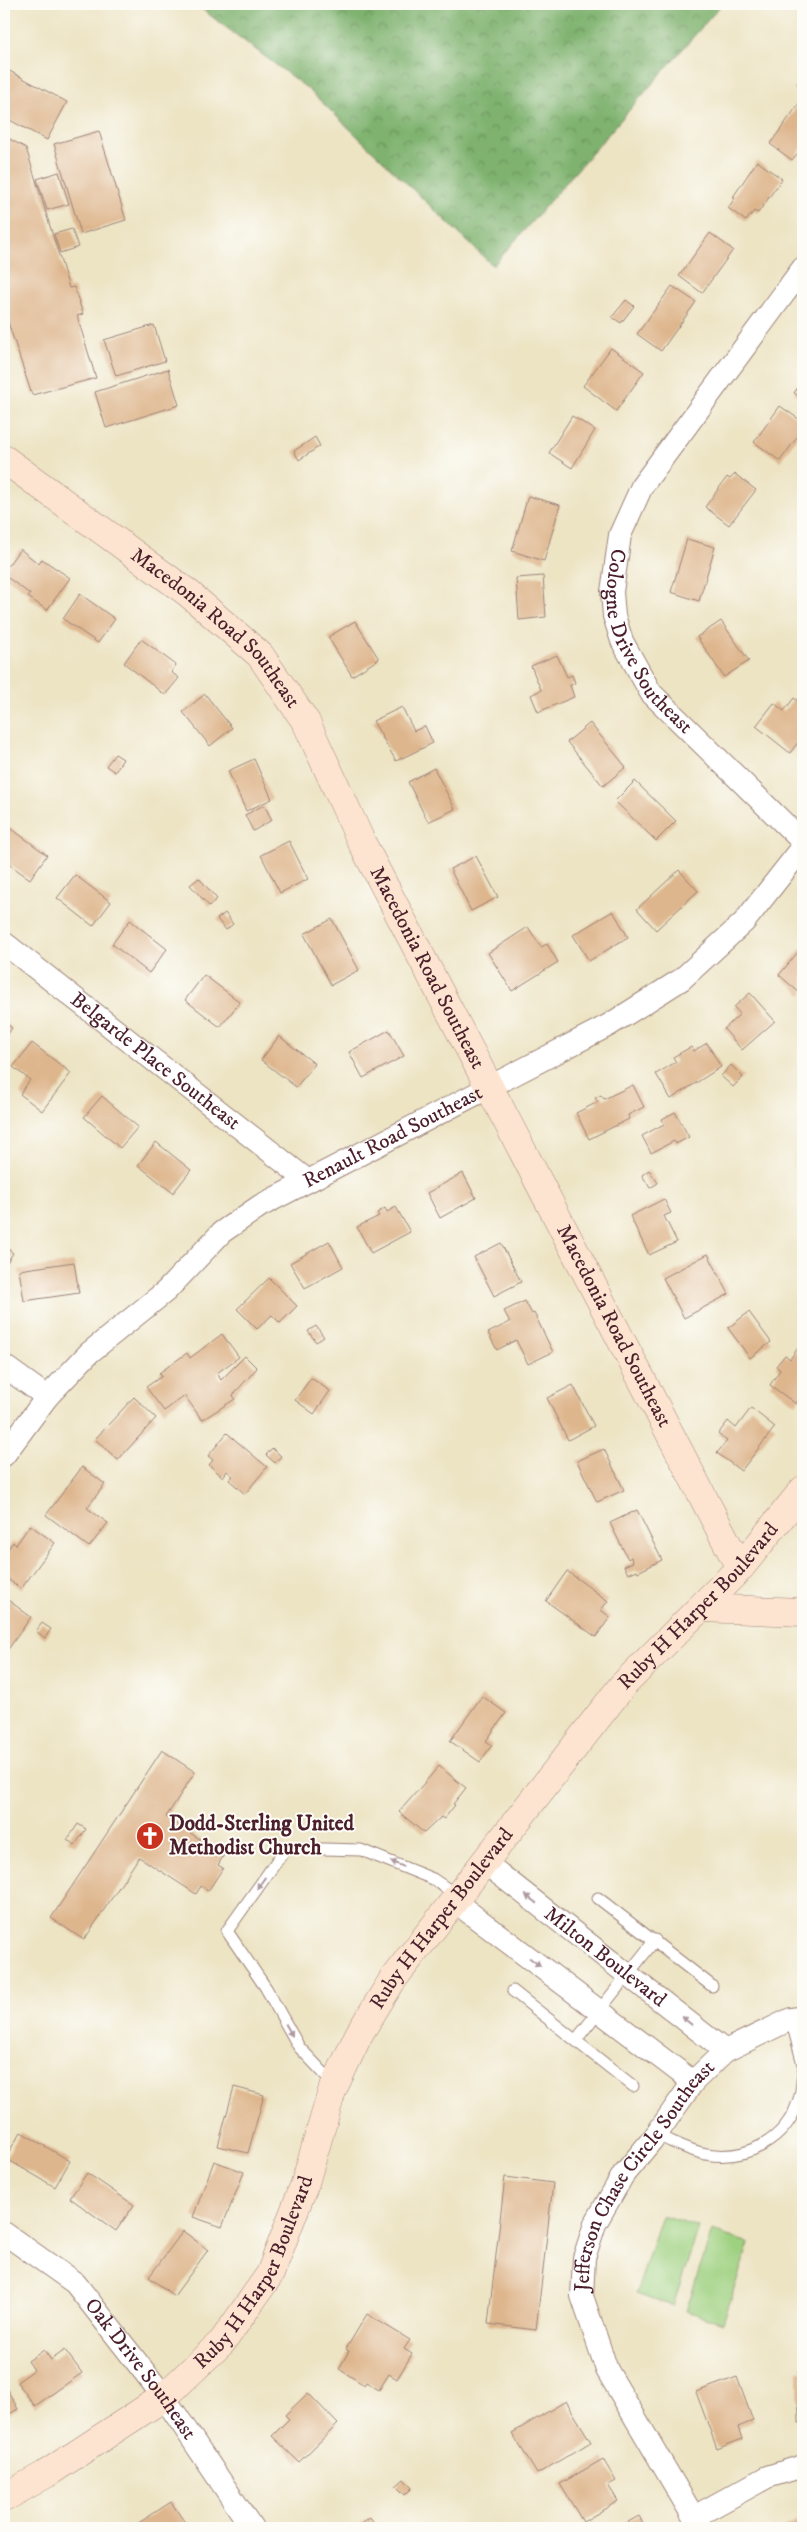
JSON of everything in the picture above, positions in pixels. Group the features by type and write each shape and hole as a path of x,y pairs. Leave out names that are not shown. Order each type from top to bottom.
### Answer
{"street":[{"name":"Cologne Drive Southeast","path":"801,274 642,486 620,534 612,592 614,616 622,641 651,693 803,842"},
{"name":"Macedonia Road Southeast","path":"4,459 188,593 260,655 306,722 362,843 491,1087 740,1568"},
{"name":"Renault Road Southeast","path":"4,1455 47,1397 89,1353 166,1291 222,1232 260,1206 609,1025 682,979 744,922 803,847"},
{"name":"Belgarde Place Southeast","path":"4,943 308,1181"},
{"path":"4,1366 47,1397"},
{"name":"Ruby H Harper Boulevard","path":"4,2498 46,2474 164,2397 223,2341 270,2274 306,2183 335,2085 359,2034 393,1979 623,1685 740,1568 803,1490"},
{"path":"702,1608 803,1612"},
{"name":"Milton Boulevard","path":"484,1862 725,2051"},
{"path":"456,1898 693,2082"},
{"name":"Jefferson Chase Circle Southeast","path":"797,2018 725,2051 693,2082 656,2135 623,2175 595,2224 584,2258 582,2296 606,2370 697,2523 767,2476 803,2466"},
{"name":"Oak Drive Southeast","path":"4,2233 75,2283 164,2397 252,2528"}],"lane":[{"path":"335,2085 299,2047 266,1988 227,1931 286,1848 361,1850 433,1879 456,1898"},
{"path":"598,1898 655,1940 712,1986"},
{"path":"576,2040 655,1940"},
{"path":"513,1991 633,2086"},
{"path":"797,2018 803,2064"},
{"path":"656,2135 704,2154 726,2156 754,2150 776,2138 789,2123 799,2100 803,2072"}],"green space":[{"path":"195,4 722,4 493,266 308,89"},
{"path":"662,2215 699,2227 673,2306 636,2294"},
{"path":"712,2231 749,2243 723,2323 686,2311"}],"building":[{"path":"4,68 67,102 47,140 4,117"},
{"path":"803,77 803,88 797,84"},
{"path":"803,98 803,147 792,160 770,144"},
{"path":"99,131 126,220 81,234 54,144"},
{"path":"4,136 26,148 69,288 74,287 83,314 77,316 96,378 32,395 4,310"},
{"path":"757,161 782,179 758,213 754,211 746,221 728,208 735,198 733,197"},
{"path":"59,172 69,204 47,210 37,179"},
{"path":"72,229 78,247 60,253 54,234"},
{"path":"710,233 733,250 702,293 679,276"},
{"path":"672,286 696,302 661,351 637,334"},
{"path":"626,300 634,306 621,323 612,317"},
{"path":"154,325 165,361 116,376 104,340"},
{"path":"611,348 644,372 616,411 583,386"},
{"path":"168,369 179,405 106,428 95,392"},
{"path":"803,380 803,399 794,393"},
{"path":"780,406 803,422 803,429 780,461 754,442"},
{"path":"572,416 595,430 572,468 549,453"},
{"path":"315,437 320,446 299,460 294,451"},
{"path":"735,474 756,490 729,525 705,507 727,477 730,479"},
{"path":"528,496 560,505 544,561 512,551"},
{"path":"4,533 9,537 4,544"},
{"path":"687,539 715,547 699,601 671,592"},
{"path":"20,549 39,564 42,559 70,578 47,610 28,597 30,594 4,575 4,571"},
{"path":"543,576 546,617 519,620 516,578"},
{"path":"80,594 115,619 98,643 63,619"},
{"path":"355,621 379,659 352,676 328,637"},
{"path":"721,621 749,661 724,677 697,637"},
{"path":"141,639 176,665 171,672 179,678 165,695 124,663"},
{"path":"557,655 567,677 572,675 575,683 570,685 574,697 538,712 531,695 541,690 531,666"},
{"path":"205,694 232,728 210,746 183,712"},
{"path":"794,698 803,705 803,736 790,753 756,726 774,703 784,711"},
{"path":"402,707 414,731 425,726 433,743 396,761 373,721"},
{"path":"590,723 626,767 603,786 567,742"},
{"path":"115,754 123,759 115,772 106,766"},
{"path":"254,759 272,799 246,811 228,771"},
{"path":"434,768 455,809 428,822 408,782"},
{"path":"635,781 676,821 656,841 615,801"},
{"path":"264,805 272,820 253,831 245,815"},
{"path":"4,823 47,855 30,879 7,863 4,868"},
{"path":"289,841 308,879 280,893 261,855"},
{"path":"476,856 498,897 471,911 450,869"},
{"path":"679,870 698,891 656,930 637,909"},
{"path":"75,875 111,902 93,926 57,898"},
{"path":"199,878 217,899 209,906 190,885"},
{"path":"613,911 628,937 589,961 573,935"},
{"path":"225,913 233,924 226,930 217,919"},
{"path":"332,919 359,970 331,985 304,934"},
{"path":"130,920 167,949 149,973 112,944"},
{"path":"528,927 541,947 547,944 558,962 512,991 488,953"},
{"path":"803,946 803,993 802,995 779,975"},
{"path":"204,975 240,1002 220,1027 185,1000"},
{"path":"750,993 775,1021 742,1050 724,1029 740,1014 734,1007"},
{"path":"4,1022 12,1028 4,1040"},
{"path":"389,1030 404,1056 363,1078 349,1052"},
{"path":"279,1036 315,1064 296,1087 261,1060"},
{"path":"32,1043 71,1073 42,1111 20,1094 30,1080 13,1067"},
{"path":"707,1043 721,1067 671,1099 656,1074 676,1062 673,1057 691,1047 694,1051"},
{"path":"731,1065 743,1077 733,1087 721,1076"},
{"path":"633,1085 644,1107 628,1115 629,1119 589,1139 576,1113 598,1102 595,1098 601,1095 604,1099"},
{"path":"102,1096 138,1127 120,1148 84,1117"},
{"path":"675,1112 689,1137 676,1144 674,1141 651,1153 642,1136 664,1124 662,1119"},
{"path":"156,1142 191,1170 173,1193 138,1165"},
{"path":"649,1170 658,1183 650,1188 642,1175"},
{"path":"463,1173 476,1198 440,1218 427,1193"},
{"path":"664,1199 671,1213 664,1216 677,1242 649,1255 630,1216"},
{"path":"396,1207 410,1232 371,1253 357,1227 379,1216 377,1213 385,1208 387,1212"},
{"path":"329,1241 343,1267 305,1288 290,1263"},
{"path":"501,1243 521,1282 494,1296 474,1257"},
{"path":"4,1246 13,1253 4,1267"},
{"path":"708,1254 729,1294 684,1318 663,1278"},
{"path":"74,1262 79,1293 24,1301 19,1270"},
{"path":"269,1278 297,1306 280,1323 272,1315 257,1329 237,1309"},
{"path":"525,1301 532,1314 534,1313 553,1352 528,1364 516,1340 497,1350 488,1333 510,1322 504,1311"},
{"path":"749,1312 771,1342 750,1358 728,1328"},
{"path":"316,1326 324,1337 316,1342 308,1331"},
{"path":"222,1334 239,1357 217,1373 221,1380 245,1356 257,1368 233,1395 235,1399 202,1420 185,1396 164,1411 146,1387 162,1376 159,1373 187,1353 190,1358"},
{"path":"803,1341 803,1393 796,1404 770,1385 780,1370 776,1366 785,1355 790,1359"},
{"path":"311,1378 330,1391 314,1414 295,1400"},
{"path":"573,1385 594,1426 568,1440 547,1398"},
{"path":"134,1397 156,1418 118,1460 95,1439"},
{"path":"751,1408 775,1427 741,1471 717,1453 727,1441 718,1434 728,1421 736,1428"},
{"path":"227,1433 267,1467 245,1494 229,1480 233,1476 227,1471 223,1477 209,1465 213,1460 208,1456"},
{"path":"272,1448 281,1456 275,1463 266,1455"},
{"path":"604,1449 624,1490 597,1502 577,1461"},
{"path":"82,1467 105,1484 87,1508 108,1523 89,1547 46,1515"},
{"path":"637,1510 662,1560 638,1572 637,1570 628,1574 624,1566 633,1562 631,1557 628,1559 610,1523"},
{"path":"30,1525 55,1543 21,1589 4,1576 4,1562 7,1557 4,1554 13,1542 16,1545"},
{"path":"567,1571 608,1601 601,1610 610,1617 596,1637 546,1601"},
{"path":"4,1597 31,1617 4,1655"},
{"path":"42,1623 51,1629 45,1638 36,1631"},
{"path":"482,1696 506,1713 486,1741 492,1745 480,1762 450,1741"},
{"name":"Dodd-Sterling United Methodist Church","path":"162,1750 195,1772 166,1817 224,1855 218,1865 223,1868 208,1891 201,1886 196,1894 139,1857 84,1940 51,1918"},
{"path":"439,1766 466,1788 444,1819 441,1817 424,1833 399,1812"},
{"path":"78,1824 86,1829 75,1845 67,1840"},
{"path":"234,2087 264,2095 248,2153 218,2146"},
{"path":"21,2132 70,2161 55,2187 5,2158"},
{"path":"214,2161 244,2172 222,2227 193,2217"},
{"path":"87,2173 134,2205 116,2231 70,2198"},
{"path":"505,2177 553,2183 536,2330 488,2324"},
{"path":"183,2231 208,2250 174,2296 149,2277"},
{"path":"367,2314 410,2340 404,2349 412,2354 397,2379 389,2374 379,2390 366,2382 364,2385 339,2369 349,2351 346,2349"},
{"path":"44,2350 51,2360 65,2350 82,2373 35,2406 17,2382 34,2370 28,2361"},
{"path":"798,2371 803,2371 803,2423 799,2423"},
{"path":"737,2377 753,2421 738,2427 742,2439 717,2449 696,2392"},
{"path":"4,2384 18,2409 4,2417"},
{"path":"308,2393 338,2424 299,2462 272,2436 289,2419 285,2415"},
{"path":"566,2401 591,2442 537,2474 512,2433"},
{"path":"603,2459 616,2481 608,2485 618,2501 583,2522 560,2484"},
{"path":"404,2479 412,2488 405,2495 396,2486"},
{"path":"171,2502 186,2524 180,2528 131,2528"},
{"path":"639,2516 646,2528 617,2528"},
{"path":"803,2516 803,2528 783,2528"},
{"path":"370,2518 377,2528 355,2528"}],"place":[{"name":"Dodd-Sterling United Methodist Church","path":"150,1836"}]}
